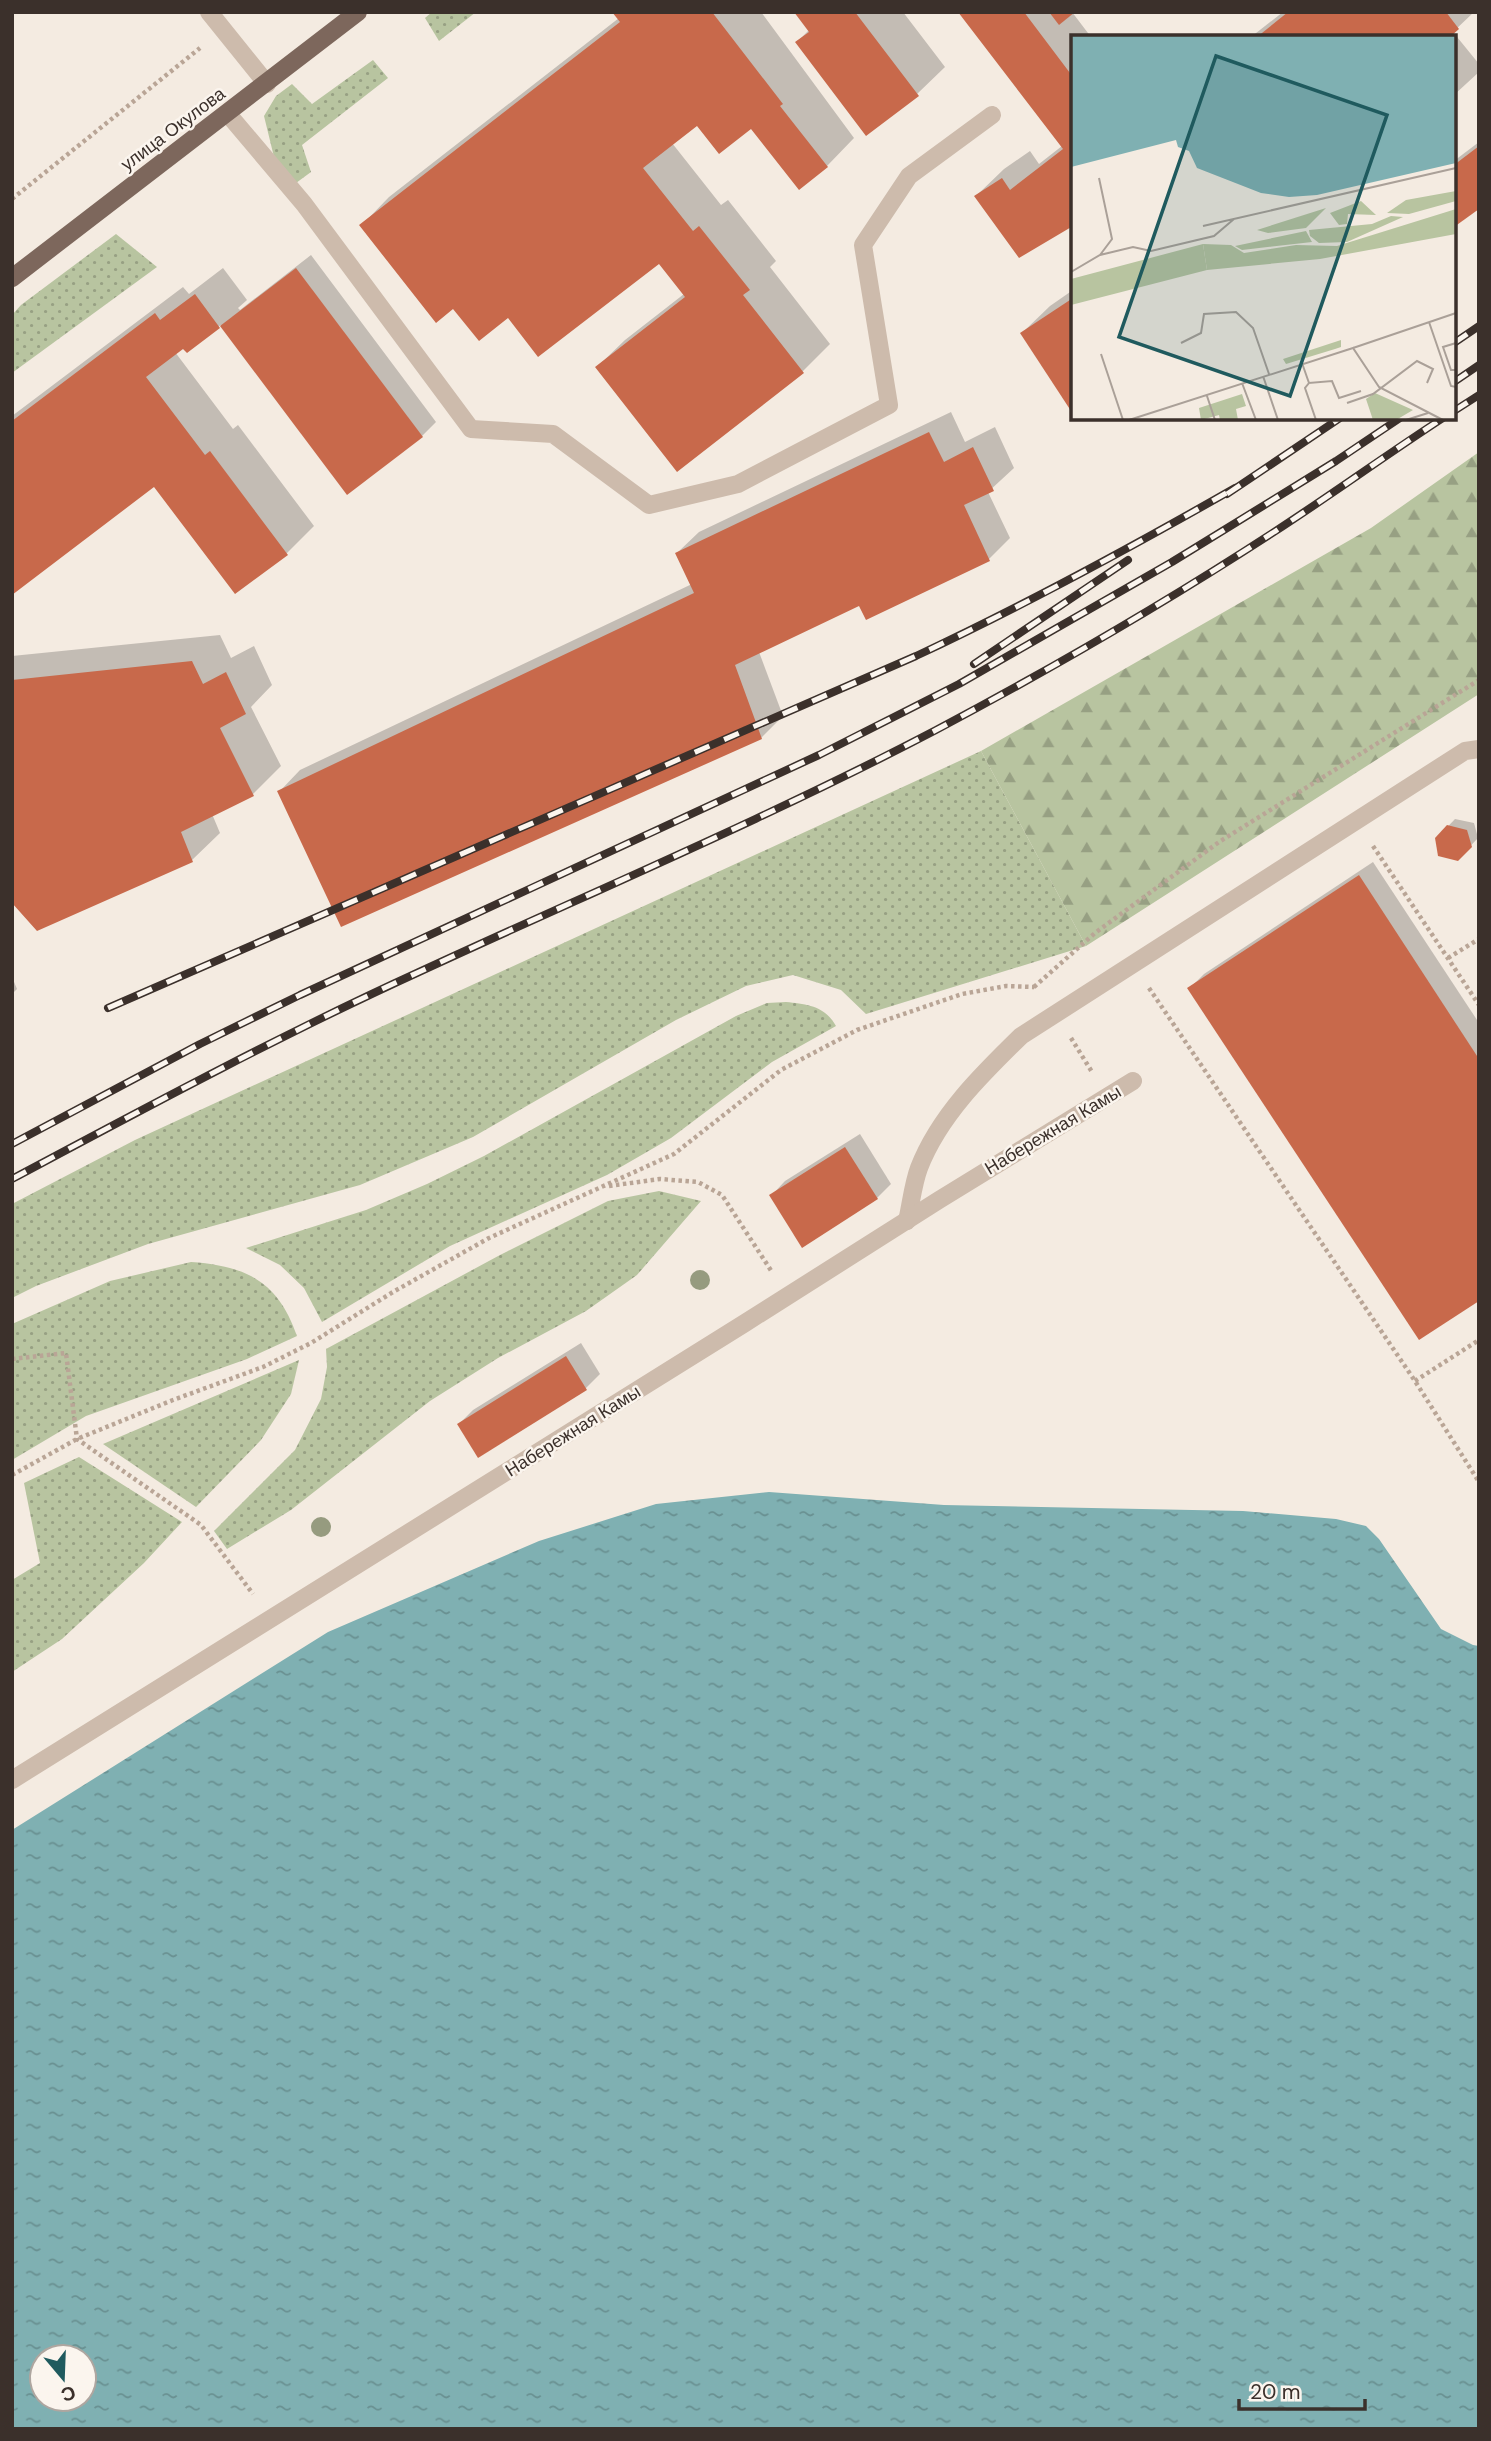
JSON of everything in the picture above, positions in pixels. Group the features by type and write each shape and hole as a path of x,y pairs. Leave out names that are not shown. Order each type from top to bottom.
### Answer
{"main road":[{"name":"улица Окулова","path":"12,278 358,12"}],"street":[{"path":"209,12 267,84"},
{"path":"228,114 304,204 471,429 553,434 649,505 738,484 889,405 863,246 909,176 992,115"},
{"path":"907,1221 919,1168 945,1121 980,1077 1021,1036 1465,751 1479,749"},
{"name":"Набережная Камы","path":"12,1780 1133,1081"}],"path":[{"path":"12,198 222,30"},
{"path":"12,1475 78,1439 263,1367 311,1343 393,1292 489,1238 674,1154 781,1070 858,1030 962,994 1006,986 1034,987 1095,933 1219,842 1479,680"},
{"path":"1366,835 1479,1005"},
{"path":"1448,958 1479,939"},
{"path":"1144,981 1415,1381 1479,1482"},
{"path":"1034,987 1054,1015"},
{"path":"1076,1048 1096,1078"},
{"path":"603,1186 660,1179 698,1182 722,1195 768,1266"},
{"path":"1415,1381 1479,1340"},
{"path":"12,1359 66,1353 78,1439 201,1525 272,1619"}],"green space":[{"path":"432,12 476,12 439,41 425,18"},
{"path":"373,60 388,78 302,145 311,172 296,183 274,157 264,116 276,96 292,84 312,104"},
{"path":"116,234 157,267 12,373 12,315 21,305"},
{"path":"1479,452 1479,694 1086,946 981,751 1371,528"},
{"path":"981,751 1086,946 866,1014 841,990 793,975 746,986 676,1020 473,1137 360,1185 148,1244 36,1286 12,1298 12,1204 135,1140"},
{"path":"786,1002 821,1010 836,1026 772,1062 671,1138 607,1175 450,1246 322,1322 304,1288 280,1265 246,1248 366,1210 427,1184 484,1156 736,1016 767,1003"},
{"path":"659,1191 701,1201 637,1275 586,1311 498,1358 430,1401 291,1510 227,1549 214,1531 295,1450 321,1399 327,1367 326,1349 500,1255 608,1201"},
{"path":"191,1262 228,1268 258,1280 270,1289 280,1302 297,1336 247,1359 86,1416 12,1460 12,1324 110,1281"},
{"path":"299,1360 291,1394 261,1440 196,1507 103,1444"},
{"path":"79,1457 182,1522 144,1563 62,1639 12,1672 12,1580 40,1563 24,1483"}],"water":[{"path":"769,1492 944,1505 1243,1511 1336,1519 1366,1526 1379,1539 1441,1629 1479,1646 1479,2429 12,2429 12,1830 328,1632 539,1541 656,1504"}],"building":[{"path":"612,12 712,12 828,167 799,190 751,129 719,154 697,126 643,168 693,231 699,226 750,290 743,295 804,373 677,472 595,367 685,297 659,264 538,357 508,318 479,341 453,309 436,323 359,225 620,22"},
{"path":"794,12 855,12 919,96 866,136 795,42 809,32"},
{"path":"958,12 1024,12 1071,74 1071,227 1019,258 974,196 1002,178 1010,190 1063,149"},
{"path":"1049,12 1075,12 1059,25"},
{"path":"1288,12 1446,12 1459,29 1452,35 1259,35"},
{"path":"1479,146 1479,209 1456,226 1456,163"},
{"path":"296,268 423,437 347,495 220,326"},
{"path":"195,294 220,328 187,353 183,349 146,377 205,455 210,451 288,555 235,594 154,487 12,595 12,421 155,313 160,320"},
{"path":"1071,299 1071,411 1020,333"},
{"path":"929,432 944,462 973,447 994,491 964,505 990,561 866,620 859,606 735,665 762,739 341,927 277,791 694,593 675,553"},
{"path":"192,661 203,684 226,672 246,714 220,728 254,796 181,832 193,862 37,931 12,903 12,680"},
{"path":"1447,825 1467,830 1472,847 1458,861 1438,856 1435,838"},
{"path":"1359,875 1479,1059 1479,1301 1419,1340 1187,988"},
{"path":"845,1147 878,1199 802,1248 769,1195"},
{"path":"566,1356 587,1390 478,1458 457,1424"}],"railway":[{"path":"1456,342 1479,326"},
{"path":"1456,381 1479,365"},
{"path":"1456,410 1479,395"},
{"path":"1227,494 1337,420"},
{"path":"12,1144 200,1044 300,995 819,755 959,684 1172,562 1336,461 1397,420"},
{"path":"12,1179 316,1021 744,824 936,730 1149,610 1295,518 1440,420"},
{"path":"108,1008 916,656 1077,575 1235,488"},
{"path":"974,664 1128,560"}]}
